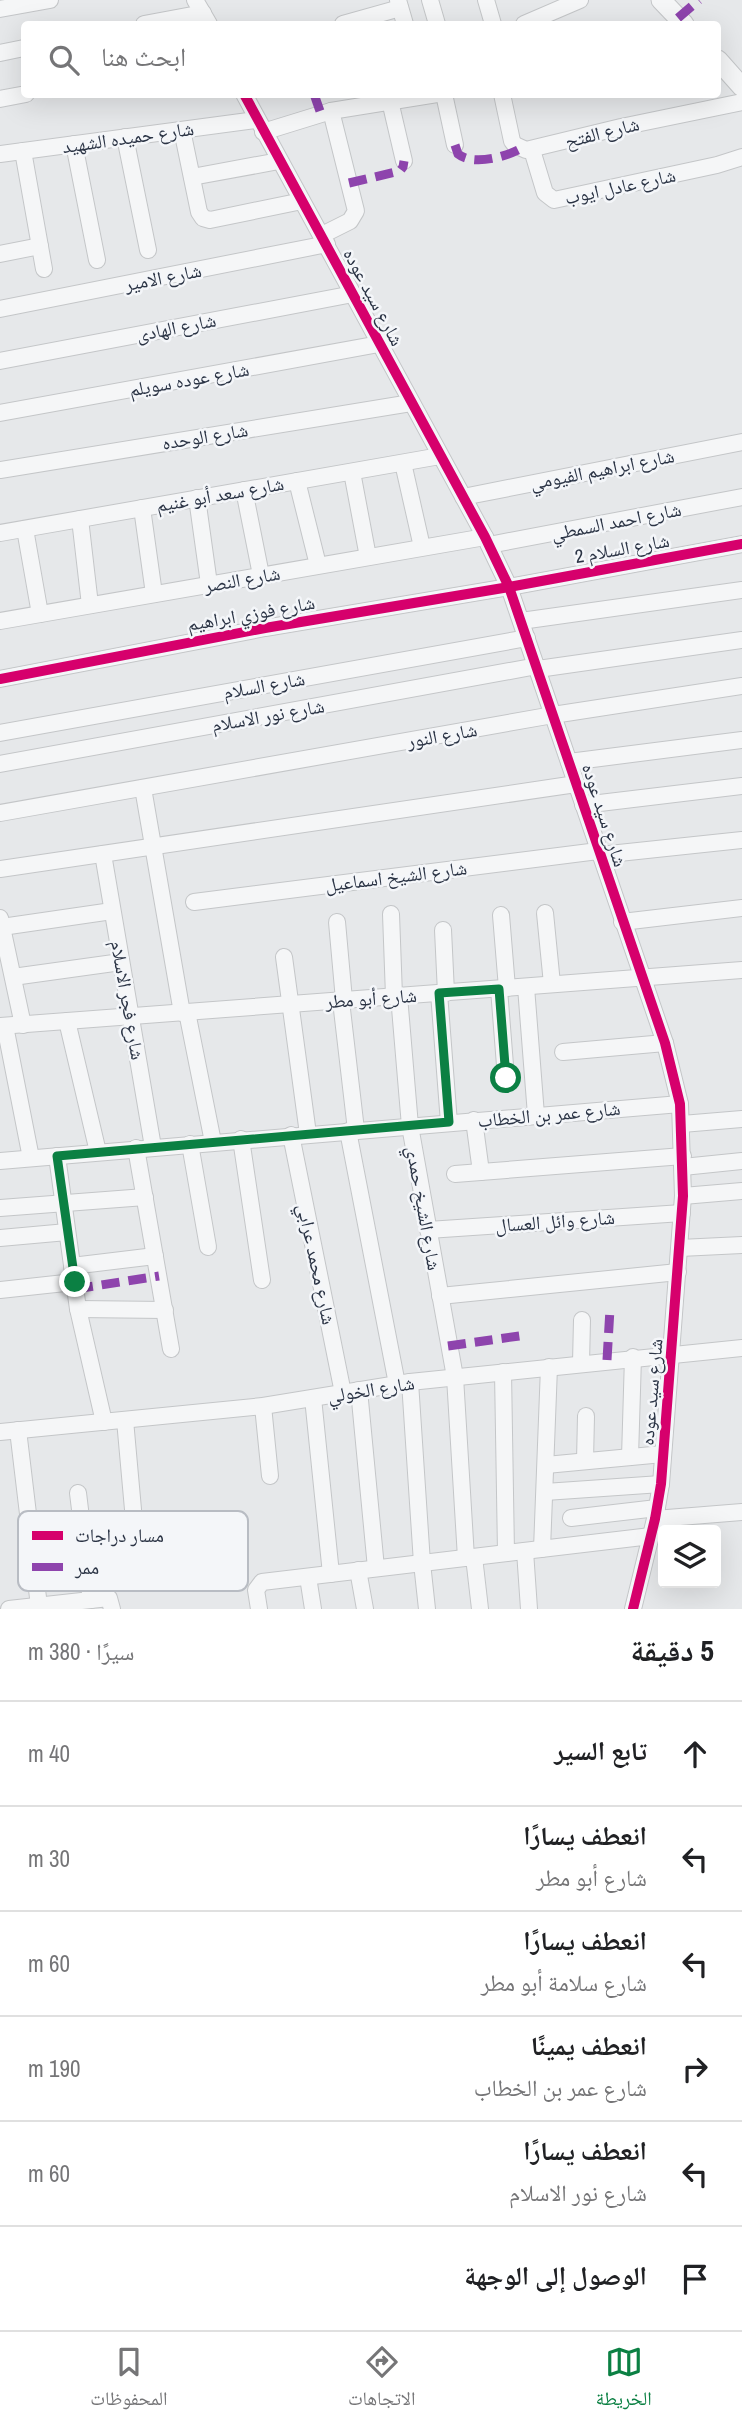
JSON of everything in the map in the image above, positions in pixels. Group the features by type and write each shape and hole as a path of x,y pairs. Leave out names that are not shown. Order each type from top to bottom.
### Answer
{"street":[{"path":"0,9 50,0"},
{"path":"430,0 436,21"},
{"path":"486,0 492,21"},
{"path":"531,21 580,0"},
{"path":"661,0 681,21"},
{"path":"356,21 399,4 404,21"},
{"path":"155,21 202,8"},
{"path":"0,53 21,49"},
{"path":"721,63 742,86"},
{"path":"0,99 21,95"},
{"name":"شارع سيد عوده","path":"246,98 487,541 509,587 665,1043 680,1104 683,1161 680,1248 661,1484 634,1609"},
{"name":"شارع حميده الشهيد","path":"0,154 182,130 260,126 398,98"},
{"path":"445,98 455,145"},
{"path":"503,98 512,141 520,149 532,150"},
{"path":"378,100 404,161"},
{"name":"شارع الفتح","path":"532,150 621,127 742,102"},
{"name":"شارع الامير","path":"0,309 324,240 350,221 356,211 331,111"},
{"path":"182,130 199,212 206,219 302,201"},
{"path":"125,137 148,250"},
{"path":"74,144 97,260"},
{"name":"شارع عادل ايوب","path":"532,150 545,193 554,200 717,165 742,157"},
{"path":"23,151 44,269"},
{"path":"192,177 279,161"},
{"path":"0,254 40,246"},
{"name":"شارع الهادى","path":"0,361 353,294"},
{"name":"شارع عوده سويلم","path":"0,413 379,344"},
{"name":"شارع الوحده","path":"0,470 411,402"},
{"name":"شارع ابراهيم الفيومي","path":"463,497 742,442"},
{"name":"شارع سعد أبو غنيم","path":"0,533 440,456"},
{"path":"403,463 422,547"},
{"path":"352,472 368,557"},
{"path":"297,481 318,565"},
{"path":"244,490 261,575"},
{"name":"شارع احمد السمطي","path":"487,541 742,497"},
{"path":"197,499 209,584"},
{"path":"142,508 154,594"},
{"path":"80,519 90,605"},
{"path":"25,528 40,614"},
{"name":"شارع النصر","path":"0,621 422,547 487,541"},
{"name":"شارع السلام 2","path":"509,587 742,544"},
{"name":"شارع فوزي ابراهيم","path":"0,679 265,628 509,587"},
{"path":"521,621 742,590"},
{"name":"شارع السلام","path":"0,733 527,638"},
{"name":"شارع نور الاسلام","path":"0,764 537,668 742,640"},
{"name":"شارع النور","path":"0,813 553,715 742,686"},
{"path":"569,762 742,740"},
{"path":"0,869 576,785"},
{"path":"583,805 742,786"},
{"path":"143,788 185,1012 213,1142"},
{"name":"شارع الشيخ اسماعيل","path":"194,902 599,853 742,840"},
{"name":"شارع فجر الاسلام","path":"103,854 153,1147"},
{"path":"622,922 742,908"},
{"path":"23,1024 1,923 112,911"},
{"name":"شارع الشيخ حمدي","path":"391,914 396,996 410,1126 455,1377 470,1557 480,1609"},
{"path":"545,914 552,985"},
{"path":"501,915 506,1078"},
{"path":"337,922 352,1130 403,1383 427,1609"},
{"path":"443,930 449,1122"},
{"path":"284,957 308,1134"},
{"path":"13,976 121,962"},
{"name":"شارع أبو مطر","path":"3,1026 742,970"},
{"path":"526,986 536,1115"},
{"path":"67,1021 98,1152"},
{"path":"3,1026 31,1158"},
{"path":"563,1052 665,1043"},
{"name":"شارع عمر بن الخطاب","path":"0,1161 680,1104"},
{"path":"681,1124 742,1119"},
{"path":"474,1121 481,1172"},
{"name":"شارع محمد عرابي","path":"291,1135 351,1392 376,1569"},
{"path":"241,1139 262,1280"},
{"path":"190,1144 208,1247"},
{"path":"136,1148 171,1349"},
{"path":"57,1156 78,1309 104,1422"},
{"path":"454,1174 683,1161 742,1161"},
{"name":"شارع وائل العسال","path":"428,1230 682,1204 742,1191"},
{"path":"0,1208 145,1197"},
{"path":"0,1238 67,1232"},
{"path":"680,1248 742,1245"},
{"path":"0,1290 155,1256"},
{"path":"440,1296 678,1272"},
{"path":"78,1309 165,1310"},
{"path":"581,1363 582,1320"},
{"name":"شارع الخولي","path":"0,1432 263,1406 403,1383 633,1357 742,1348"},
{"path":"630,1457 633,1357"},
{"path":"542,1549 549,1367"},
{"path":"503,1372 506,1553"},
{"path":"313,1398 331,1574"},
{"path":"263,1406 270,1476"},
{"path":"585,1461 586,1416"},
{"path":"125,1420 133,1511"},
{"path":"18,1430 28,1511"},
{"path":"546,1465 663,1454"},
{"path":"545,1492 661,1484"},
{"path":"78,1493 80,1511"},
{"path":"571,1518 742,1512"},
{"path":"259,1609 256,1590 262,1582 651,1536"},
{"path":"525,1551 529,1609"},
{"path":"358,1570 365,1609"},
{"path":"308,1577 313,1609"},
{"path":"37,1591 39,1606"},
{"path":"90,1591 91,1600"},
{"path":"11,1609 59,1606 110,1598 112,1609"}],"marked path":[{"path":"678,18 699,0"},
{"path":"315,98 321,114"},
{"path":"455,145 458,154 464,158 480,160 520,149"},
{"path":"349,183 400,171 404,161"},
{"path":"75,1289 159,1276"},
{"path":"607,1360 610,1309"},
{"path":"448,1346 526,1335"}],"cycle path":[{"path":"246,98 485,537 509,587 665,1043 680,1104 683,1196 661,1484 633,1609"},
{"path":"0,679 265,628 742,544"}],"route":[{"path":"75,1282 57,1156 449,1122 439,993 499,989 506,1078"}]}
